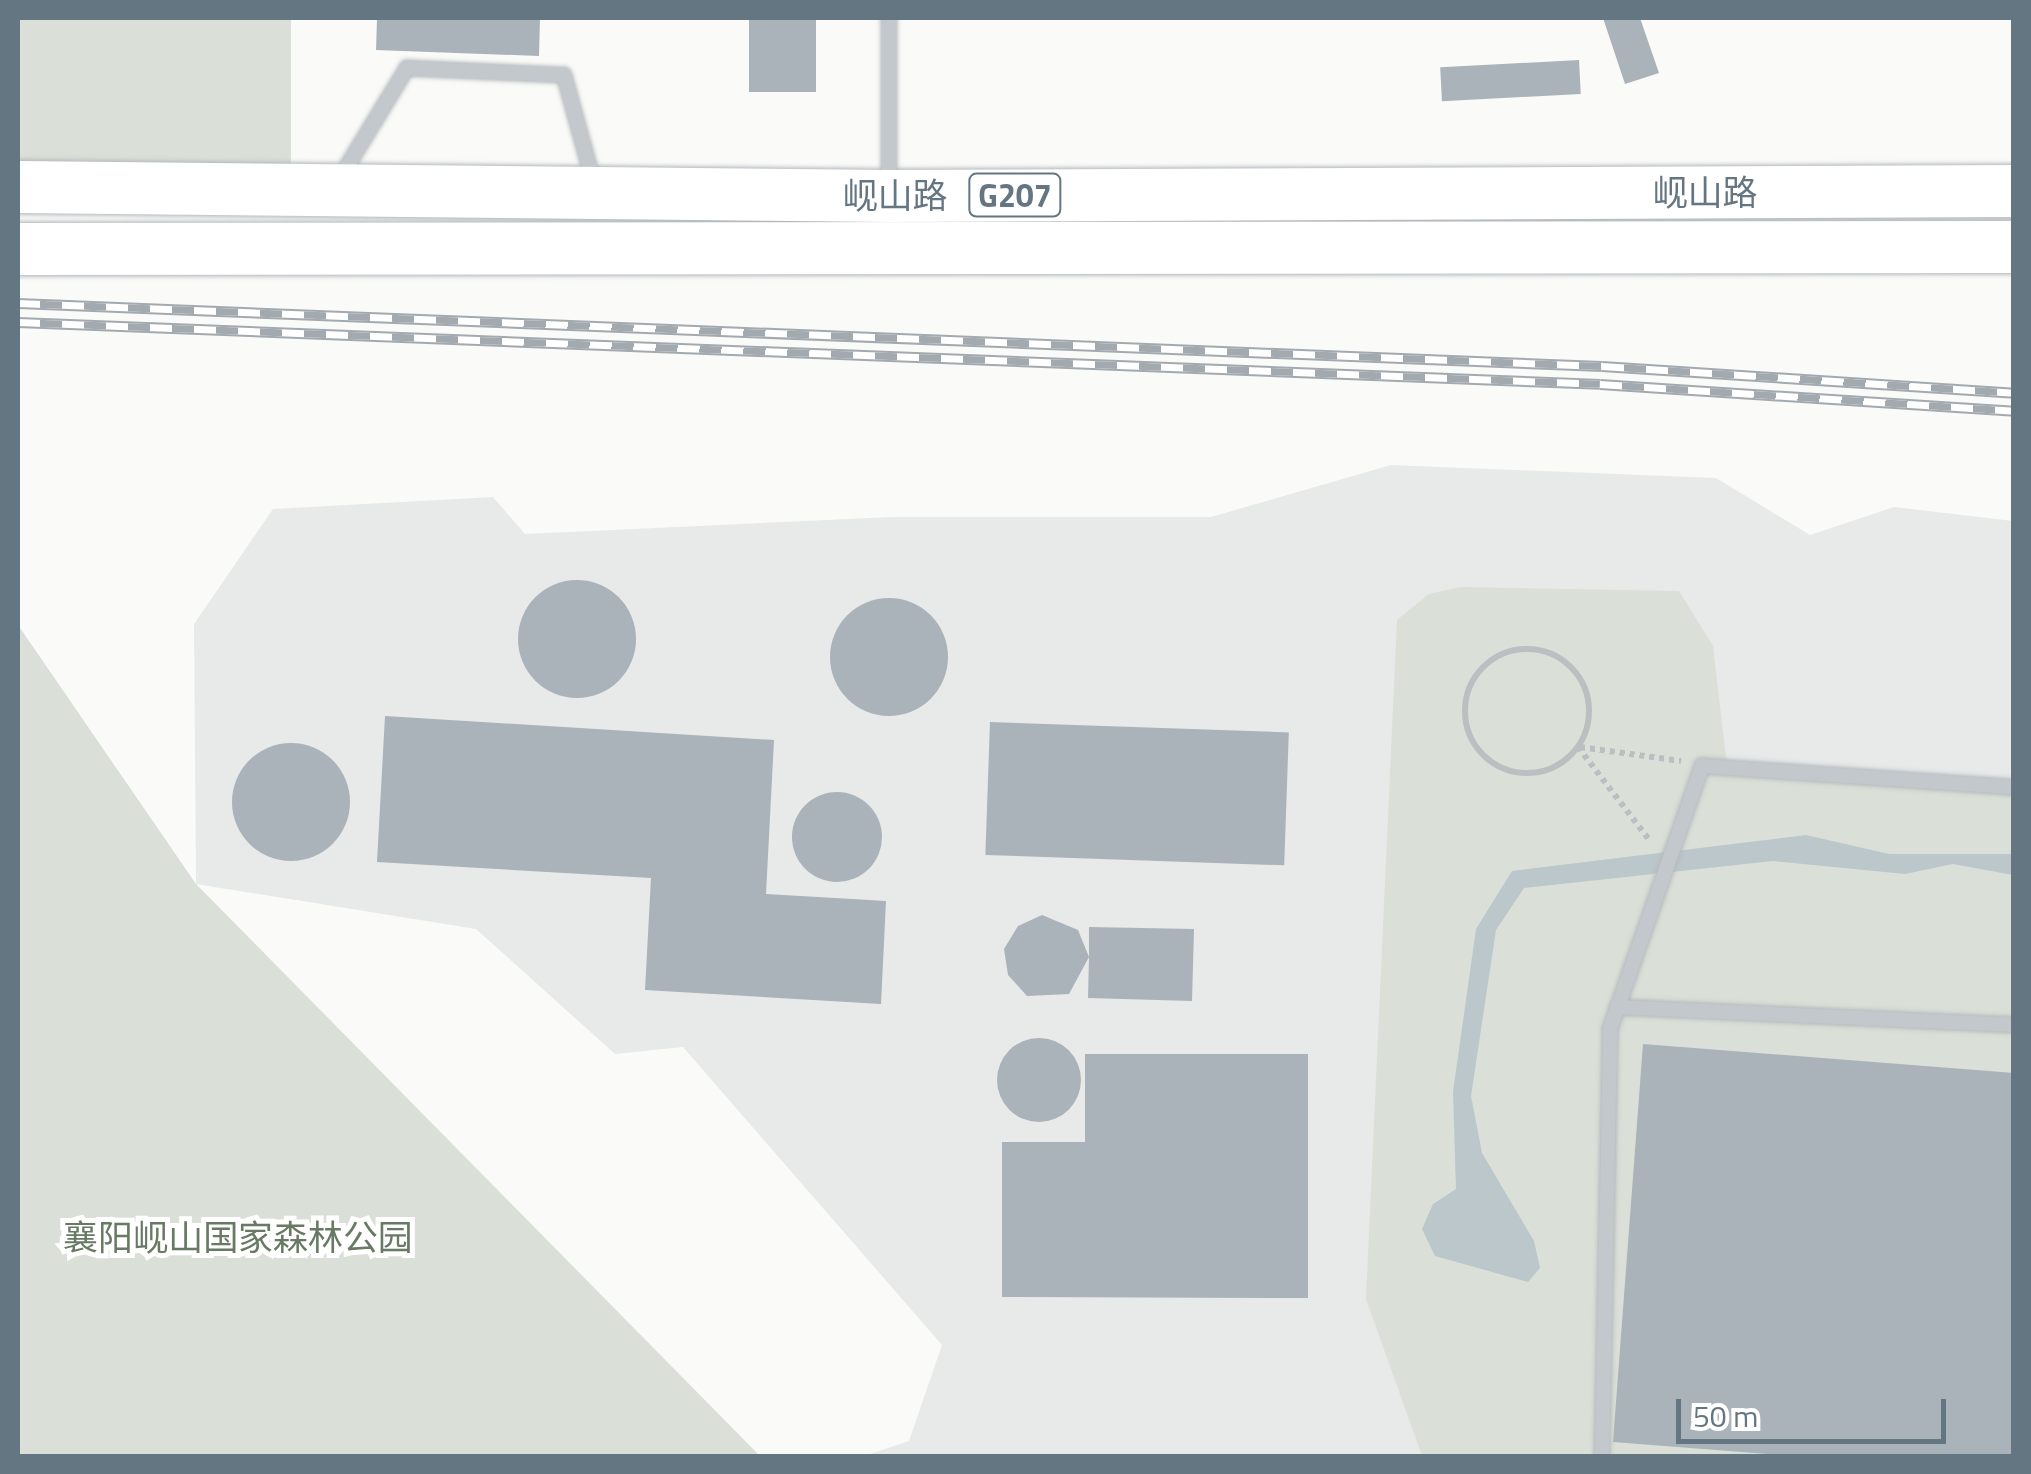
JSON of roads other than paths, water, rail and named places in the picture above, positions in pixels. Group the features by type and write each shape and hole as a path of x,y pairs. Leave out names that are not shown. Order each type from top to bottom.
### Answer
{"highway":[{"name":"岘山路","path":"18,186 330,194 595,190 890,196 2014,191"},
{"name":"岘山路","path":"18,248 2014,246"}],"lane":[{"path":"888,18 890,196"},
{"path":"330,194 407,68 564,75 595,190"},
{"path":"1602,1456 1610,1029 1702,766 2014,788"},
{"path":"1618,1008 2014,1025"}],"railway":[{"path":"18,303 1602,366 2014,393"},
{"path":"18,322 1600,384 2014,411"}],"park label":[{"name":"襄阳岘山国家森林公园","path":"238,1237"}]}
